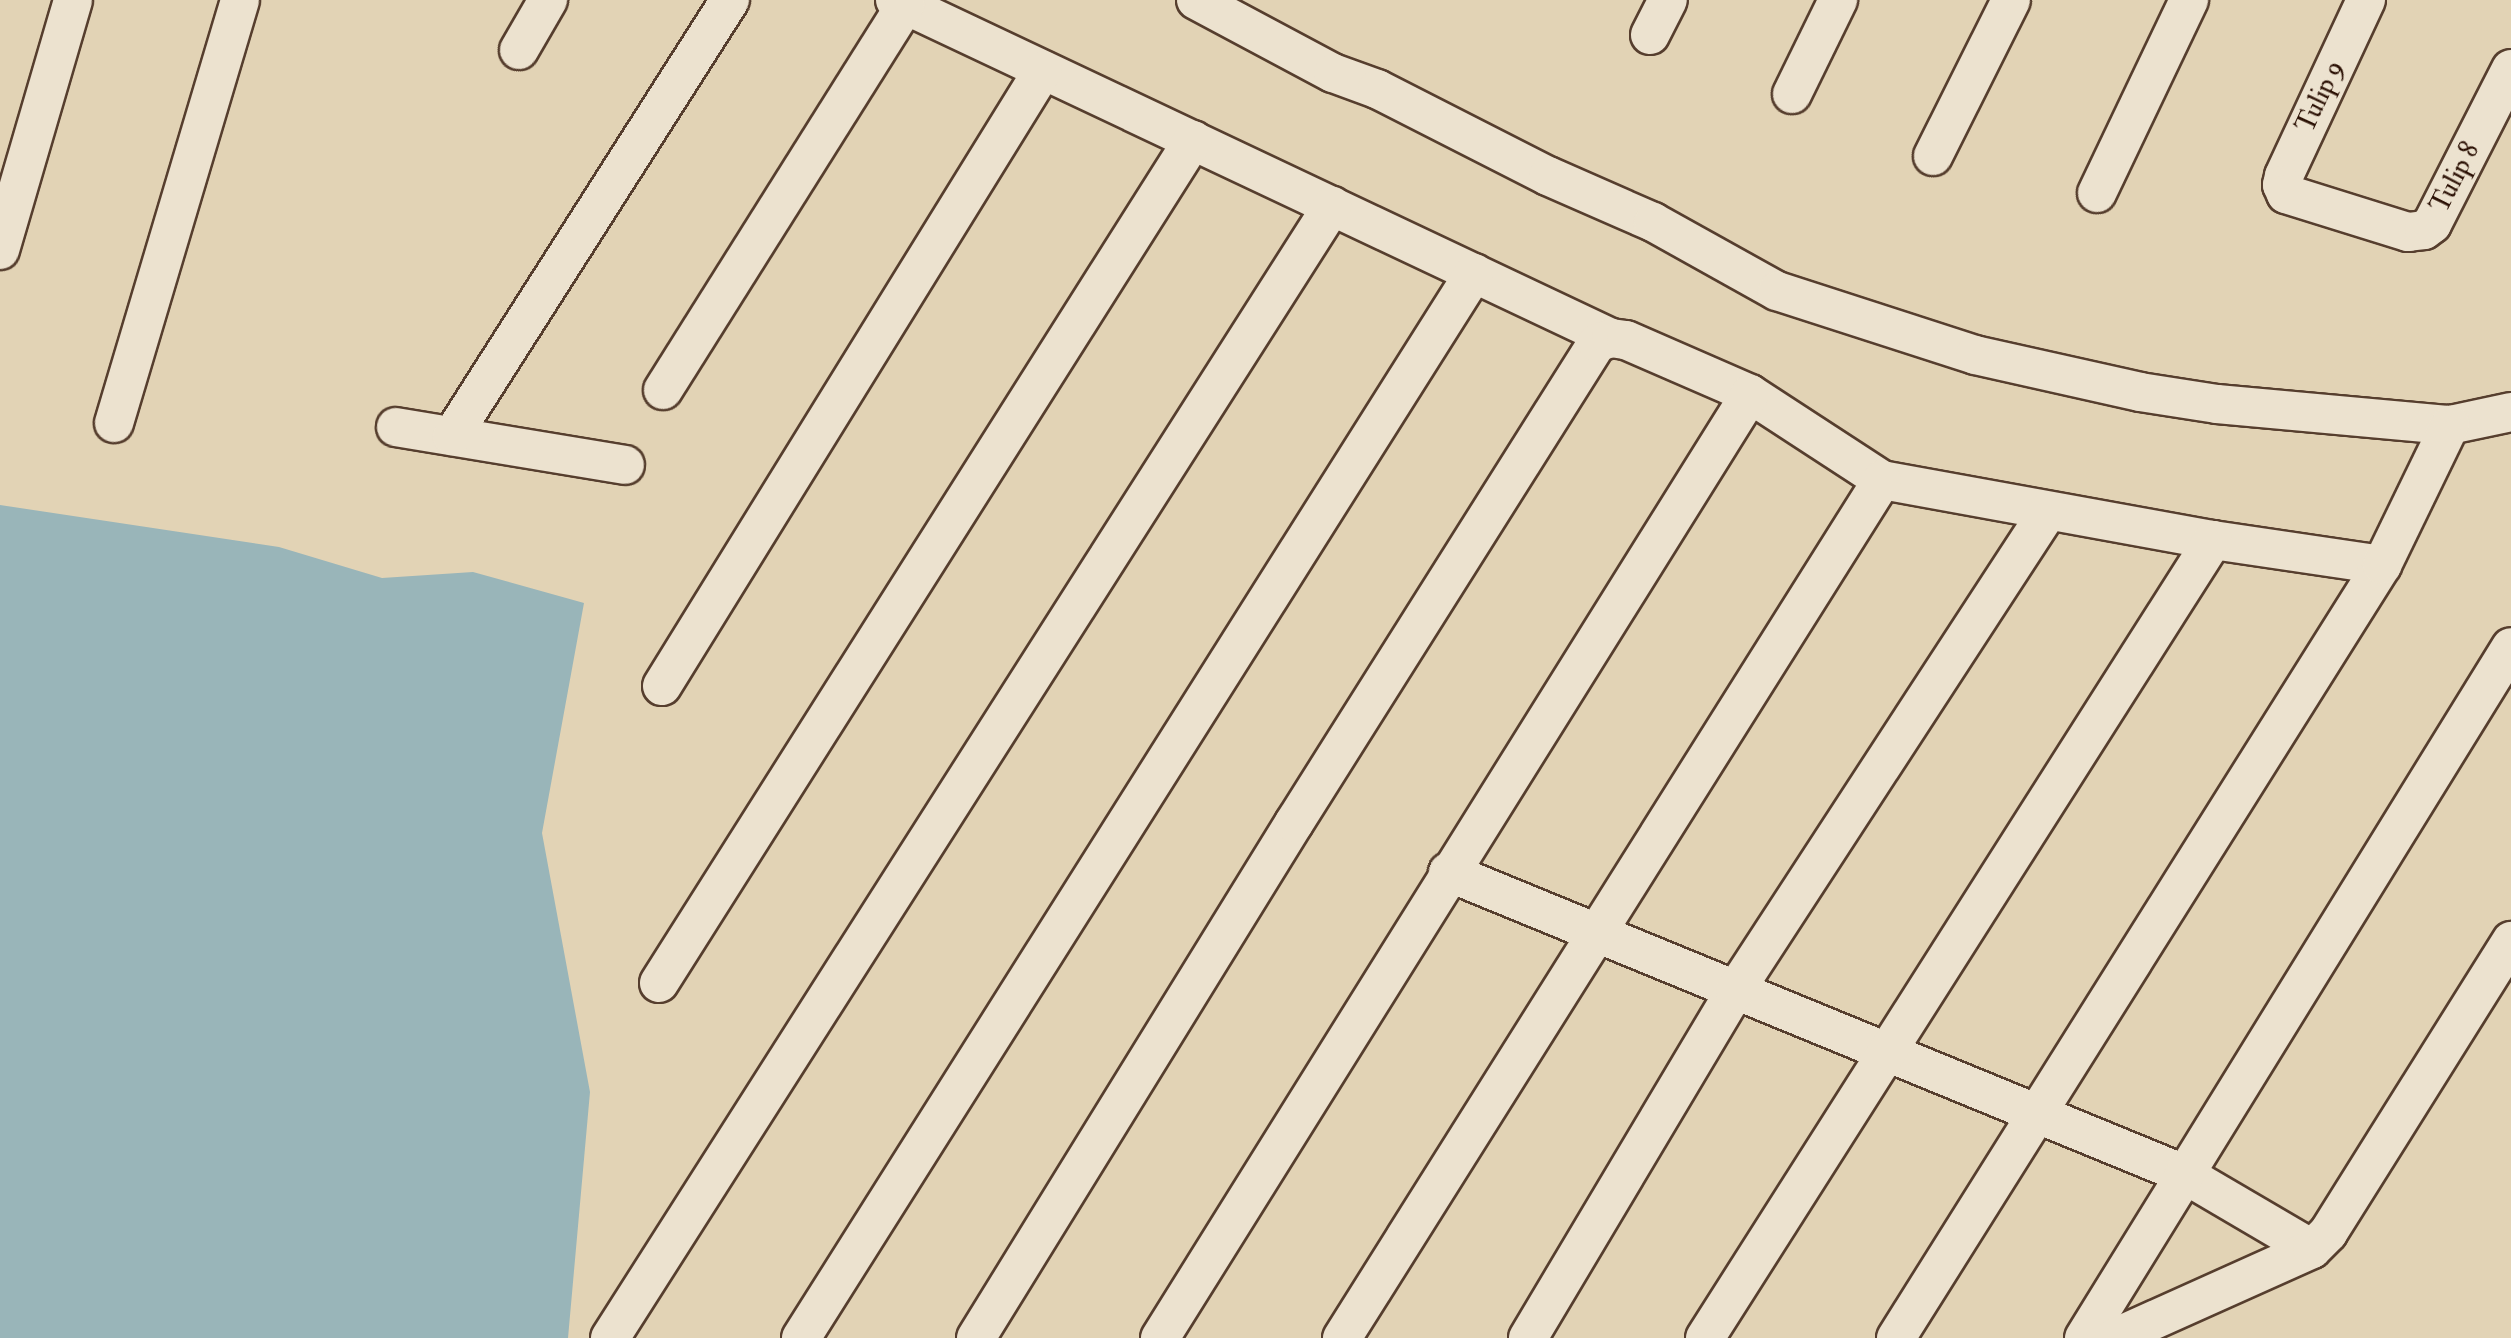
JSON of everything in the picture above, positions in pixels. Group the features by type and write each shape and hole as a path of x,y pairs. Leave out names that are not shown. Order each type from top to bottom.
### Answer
{"street":[{"path":"0,250 74,0"},
{"path":"114,423 240,0"},
{"path":"519,50 548,0"},
{"path":"452,436 730,0"},
{"path":"1196,0 1334,73 1377,89 1548,176 1653,222 1777,291 1975,355 2140,392 2217,404 2450,425 2511,412"},
{"path":"1650,35 1668,0"},
{"path":"1792,94 1838,0"},
{"path":"1933,156 2011,0"},
{"path":"2097,193 2189,0"},
{"name":"Tulip 9","path":"2286,194 2282,186 2284,176 2366,0"},
{"path":"663,390 900,2 1611,338 1626,340 1750,394 1882,480 2213,540 2382,565"},
{"name":"Tulip 8","path":"2286,194 2408,232 2424,230 2432,224 2511,69"},
{"path":"662,686 1043,70"},
{"path":"659,983 1193,140"},
{"path":"610,1338 1332,206"},
{"path":"801,1338 1474,273"},
{"path":"976,1338 1287,834 1597,343 1611,338"},
{"path":"1160,1338 1448,872 1750,394"},
{"path":"1896,1338 2382,565 2450,425"},
{"path":"396,427 625,465"},
{"path":"1342,1338 1882,480"},
{"path":"1528,1338 1735,991 2048,511"},
{"path":"1705,1338 2213,540"},
{"path":"2084,1338 2511,647"},
{"path":"1448,872 2037,1116 2184,1174 2312,1249"},
{"path":"2114,1338 2312,1249 2328,1233 2511,941"}],"water":[{"path":"0,505 279,547 382,578 473,572 584,603 542,833 590,1092 568,1338 0,1338"}]}
